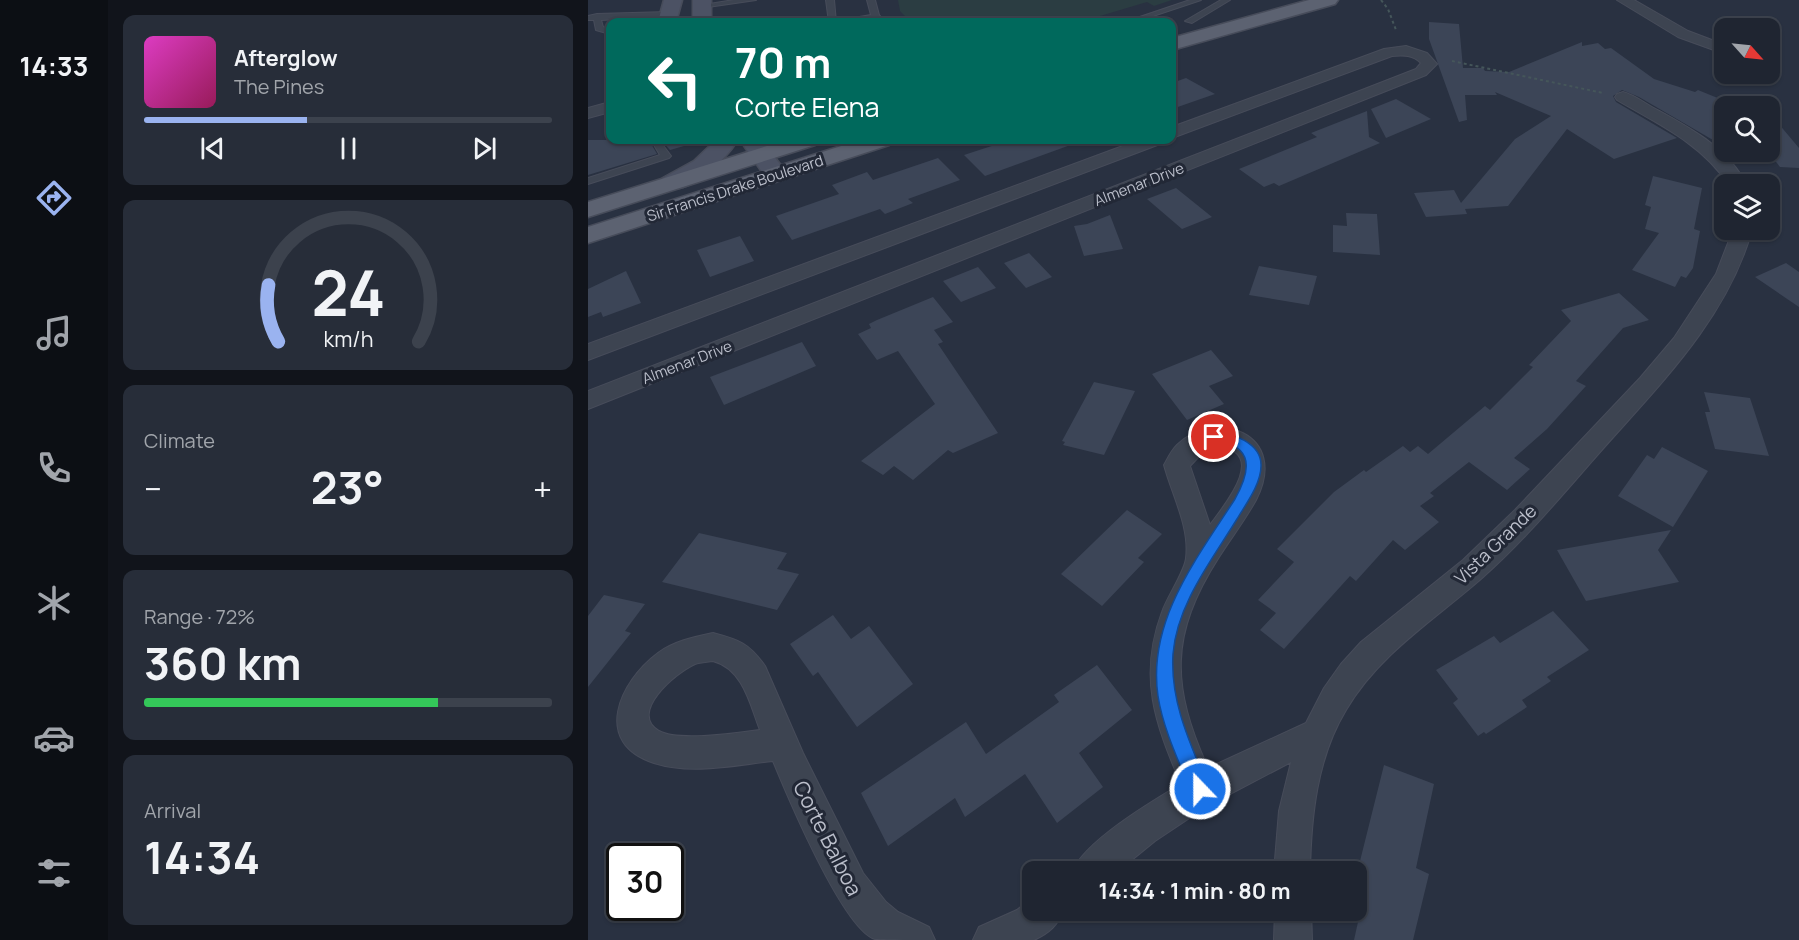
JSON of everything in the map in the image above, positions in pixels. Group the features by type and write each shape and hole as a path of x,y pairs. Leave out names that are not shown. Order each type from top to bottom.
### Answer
{"main road":[{"path":"1180,23 1264,0"},
{"path":"1176,43 1329,0"},
{"path":"671,183 706,165 724,144"},
{"name":"Sir Francis Drake Boulevard","path":"588,210 671,183 756,147 778,144"},
{"name":"Sir Francis Drake Boulevard","path":"588,236 869,144"},
{"path":"756,147 775,174"}],"street":[{"path":"1624,0 1692,39 1714,46"},
{"path":"1176,131 1383,53 1401,50 1414,52 1425,58"},
{"name":"Almenar Drive","path":"588,400 1421,72 1429,64 1425,58"},
{"path":"1623,97 1706,149 1730,174"},
{"path":"588,113 606,108"},
{"path":"588,352 1143,144"},
{"name":"Vista Grande","path":"1293,861 1298,801 1309,755 1316,735 1336,698 1359,665 1387,638 1487,556 1663,368 1687,336 1721,281 1738,240"},
{"path":"1200,562 1173,620 1165,653 1164,674 1171,715 1200,789"},
{"name":"Corte Balboa","path":"782,744 694,752 653,747 632,735 627,726 627,710 641,683 660,667 691,651 723,648 740,658 754,676 782,744 850,886 879,920 916,940"},
{"path":"1103,861 1140,831 1200,789 1257,760 1316,735"},
{"path":"992,940 1031,921"},
{"path":"1293,921 1293,940"}],"lane":[{"path":"702,9 752,0"},
{"path":"830,0 832,18"},
{"path":"871,0 877,18"},
{"path":"1141,18 1197,0"},
{"path":"1180,23 1226,0"},
{"path":"588,18 669,12"},
{"path":"597,16 599,28 606,31"},
{"path":"865,18 875,16"},
{"path":"588,181 666,156 658,144"}],"path":[{"path":"1381,0 1388,9 1402,45 1401,50"},
{"path":"1425,58 1490,68 1623,97"}],"shaded area":[{"path":"898,0 1172,0 1154,6 1147,2 1093,18 907,18 900,11"}],"building":[{"path":"1429,22 1459,24 1463,68 1509,72 1582,42 1582,46 1598,43 1605,49 1611,48 1654,79 1714,97 1714,141 1639,97 1622,90 1613,96 1616,102 1677,138 1614,159 1567,129 1508,206 1465,209 1467,214 1426,217 1414,193 1454,190 1461,203 1515,139 1551,116 1495,92 1497,95 1465,95 1467,120 1459,122 1429,39"},
{"path":"1186,78 1215,94 1176,108 1176,82"},
{"path":"1396,99 1431,119 1386,138 1371,109"},
{"path":"1367,111 1369,137 1380,143 1279,186 1274,183 1264,187 1239,169 1317,137 1311,133"},
{"path":"1780,125 1799,148 1799,168 1780,167 1776,162 1780,162"},
{"path":"588,140 606,140 606,144 651,144 657,154 588,175"},
{"path":"665,144 684,144 684,146 670,150"},
{"path":"998,144 1073,144 985,176 964,155"},
{"path":"938,158 960,180 908,199 913,203 885,214 880,209 792,240 776,216 839,194 832,185 867,172 873,180"},
{"path":"1653,176 1702,188 1694,229 1700,231 1693,268 1686,278 1681,276 1675,287 1632,270 1659,233 1645,229 1651,207 1645,205"},
{"path":"1176,188 1212,217 1182,229 1147,199"},
{"path":"1346,213 1377,214 1380,255 1333,252 1333,225 1347,226"},
{"path":"1110,215 1123,249 1084,256 1074,226 1087,224"},
{"path":"740,236 754,261 710,277 697,250"},
{"path":"1029,253 1052,277 1026,288 1004,263"},
{"path":"1786,263 1799,272 1799,307 1755,277"},
{"path":"1259,266 1317,276 1309,305 1249,295"},
{"path":"978,267 996,288 961,302 943,281"},
{"path":"626,271 641,303 603,317 601,312 588,317 588,289"},
{"path":"1619,293 1649,320 1623,328 1576,381 1586,386 1547,429 1514,458 1530,469 1507,490 1469,462 1430,493 1434,496 1420,506 1439,522 1405,550 1393,540 1356,581 1350,576 1284,649 1260,630 1276,613 1258,600 1294,562 1277,549 1334,492 1403,446 1410,452 1418,446 1428,454 1485,406 1490,410 1533,367 1529,365 1571,321 1561,310"},
{"path":"933,297 953,322 934,330 943,342 938,344 998,433 953,453 948,450 913,480 894,466 883,475 861,461 935,404 898,351 877,360 858,334 871,328 869,324 877,320"},
{"path":"802,342 816,366 724,405 710,377"},
{"path":"1211,350 1233,376 1209,386 1224,404 1187,420 1152,374"},
{"path":"1094,382 1135,391 1104,455 1063,445 1065,442 1062,441"},
{"path":"1704,392 1750,398 1769,456 1715,449 1705,412 1710,412"},
{"path":"1662,447 1708,471 1673,527 1618,496 1647,455 1654,459"},
{"path":"1127,510 1162,534 1138,558 1144,562 1102,606 1061,574"},
{"path":"1671,530 1658,550 1679,582 1586,601 1557,550"},
{"path":"699,533 787,553 777,569 799,574 777,610 662,582"},
{"path":"604,595 645,604 625,631 631,633 588,687 588,616"},
{"path":"1553,611 1589,650 1547,677 1551,681 1522,700 1527,707 1486,734 1484,732 1478,736 1453,703 1458,699 1436,670 1494,636 1500,643"},
{"path":"833,615 851,639 869,626 913,684 857,727 818,672 813,676 790,644"},
{"path":"1097,665 1132,710 1079,753 1103,787 1057,823 1025,774 965,817 955,798 888,846 861,793 966,722 986,754 1059,702 1054,695"},
{"path":"1384,765 1434,784 1416,868 1429,874 1413,940 1354,940 1358,921 1367,921 1367,861 1360,861"}],"route":[{"path":"1200,789 1171,715 1166,695 1165,653 1177,609 1188,585 1200,562 1240,503 1255,466 1248,450 1241,444 1224,437 1214,437"}]}
